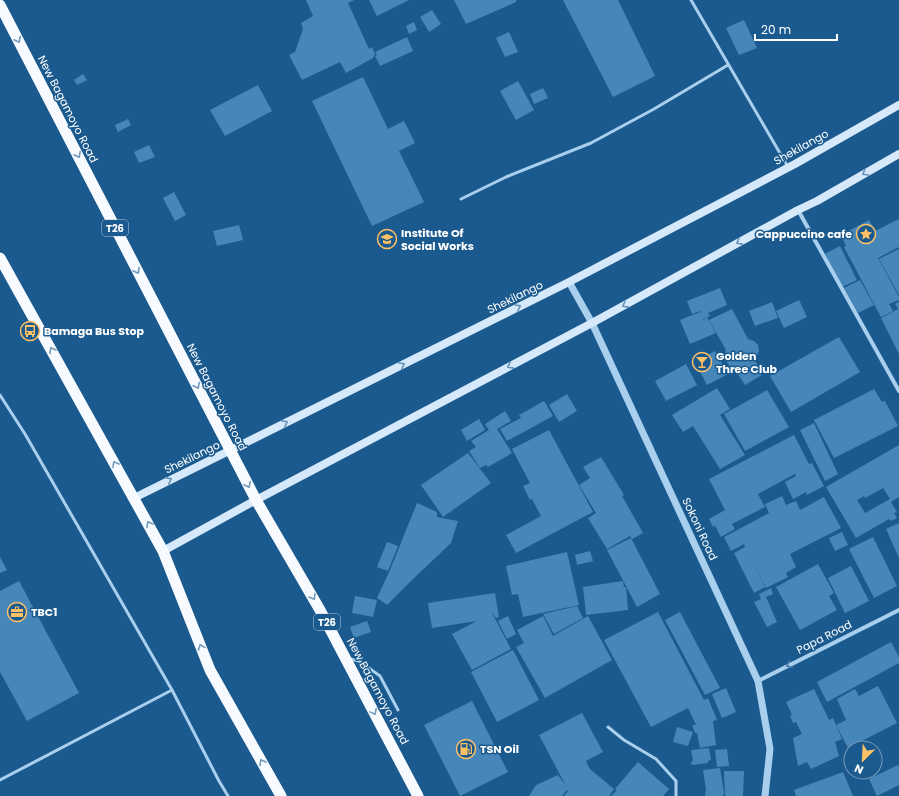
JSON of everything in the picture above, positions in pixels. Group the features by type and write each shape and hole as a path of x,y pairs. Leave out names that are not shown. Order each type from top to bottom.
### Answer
{"highway":[{"name":"New Bagamoyo Road","path":"0,5 256,500 320,610 418,796"},
{"path":"0,258 163,551 210,670 281,796"}],"main road":[{"name":"Shekilango","path":"134,498 569,282 795,164 899,105"},
{"path":"163,551 256,500 592,323 899,154"}],"street":[{"path":"798,210 899,391"},
{"name":"Sokoni Road","path":"569,282 592,323 758,681 770,749 765,796"},
{"name":"Papa Road","path":"758,681 899,610"}],"lane":[{"path":"691,0 788,167"},
{"path":"461,199 506,177 591,143 728,65"},
{"path":"0,395 25,434 172,690 228,796"},
{"path":"346,658 359,661 380,676 398,710"},
{"path":"0,780 172,690"},
{"path":"608,727 624,740 656,760 676,781 676,796"}],"building":[{"path":"306,0 354,0 348,3 369,49 372,47 375,54 373,58 346,73 340,62 302,80 289,55 295,52 303,29 301,23 313,16"},
{"path":"369,0 409,0 377,16"},
{"path":"454,0 516,0 516,2 466,24"},
{"path":"563,0 618,0 655,76 613,97"},
{"path":"432,10 441,24 429,32 420,17"},
{"path":"744,20 757,48 739,55 726,28"},
{"path":"414,22 417,30 409,34 406,26"},
{"path":"509,32 518,52 505,57 496,38"},
{"path":"407,37 413,51 380,66 375,56 377,55 375,52"},
{"path":"83,74 87,80 77,85 74,80"},
{"name":"Institute Of Social Works","path":"363,77 388,129 404,121 415,143 399,151 424,202 372,226 312,101"},
{"path":"518,81 534,110 516,120 500,91"},
{"path":"258,85 272,111 225,136 210,110"},
{"path":"543,88 548,98 534,104 530,94"},
{"path":"128,119 131,125 118,132 115,125"},
{"path":"149,145 155,157 139,163 134,152"},
{"path":"174,192 186,215 175,221 163,198"},
{"path":"899,219 899,247 878,258 899,297 899,300 889,304 893,311 881,317 844,247 846,246 841,235 869,220 875,231"},
{"path":"239,225 243,240 217,246 213,231"},
{"path":"840,246 857,280 842,287 825,254"},
{"path":"899,249 899,295 879,259"},
{"path":"860,280 874,305 858,313 844,288"},
{"path":"720,288 727,305 708,313 710,316 707,317 716,333 690,344 680,320 700,312 702,317 700,311 692,314 687,301"},
{"path":"799,300 807,317 784,328 776,311"},
{"path":"772,302 778,318 755,326 749,311"},
{"path":"899,302 899,354 881,318 898,309 895,304"},
{"path":"732,309 748,339 754,341 758,345 759,351 755,360 762,375 745,385 734,368 730,367 726,361 726,350 709,320"},
{"path":"839,337 860,372 791,412 770,376"},
{"path":"715,351 728,374 707,385 695,362"},
{"path":"686,364 697,385 666,401 655,381"},
{"path":"717,388 730,409 720,415 745,455 720,469 693,426 683,432 672,415"},
{"path":"874,389 882,402 885,401 898,426 834,458 814,420"},
{"path":"767,390 789,427 745,451 724,414"},
{"path":"567,394 577,411 559,422 549,405"},
{"path":"544,401 553,416 507,441 500,429 521,418 519,415"},
{"path":"505,411 511,421 497,429 512,453 488,467 486,465 480,468 469,451 476,447 471,441 489,430 485,424"},
{"path":"479,419 485,430 467,441 461,430"},
{"path":"814,423 838,474 825,481 800,430"},
{"path":"549,430 593,512 516,553 506,535 541,516 532,499 530,500 523,486 530,483 512,449"},
{"path":"794,435 809,464 812,463 824,486 807,495 806,492 793,499 785,482 796,476 795,474 758,494 765,507 732,524 735,529 721,537 709,519 725,510 709,479"},
{"path":"899,445 899,497 891,502 897,512 894,513 897,518 891,521 889,519 856,538 826,487","holes":["883,488 890,499 865,513 857,500 864,496 865,498"]},
{"path":"468,453 491,483 443,517 421,485"},
{"path":"601,457 624,495 622,496 643,533 632,539 630,536 607,549 588,518 596,513 579,485 590,478 583,467"},
{"path":"782,496 786,505 796,501 800,510 824,497 841,528 790,554 796,567 786,573 788,577 766,588 753,563 765,587 754,593 734,553 745,547 744,544 731,551 724,537 769,513 765,504"},
{"path":"417,503 437,512 437,517 458,521 451,543 387,605 377,598"},
{"path":"899,523 899,558 886,529"},
{"path":"842,532 848,545 835,551 829,538"},
{"path":"873,537 897,586 874,598 849,549"},
{"path":"631,538 660,594 637,607 607,550"},
{"path":"387,542 398,546 388,571 377,567"},
{"path":"590,551 593,561 577,565 575,555"},
{"path":"567,552 579,605 523,617 518,594 512,595 506,566"},
{"path":"0,557 7,570 0,573"},
{"path":"818,564 834,593 829,596 837,610 800,630 776,587"},
{"path":"851,566 869,601 845,613 828,578"},
{"path":"19,581 79,693 27,721 0,672 0,591"},
{"path":"623,581 624,587 626,587 628,610 586,615 583,587"},
{"path":"771,588 773,594 766,597 777,622 767,627 754,602 761,599 759,594"},
{"path":"495,593 499,617 496,618 491,611 511,649 472,670 452,634 477,621 432,628 428,603"},
{"path":"355,596 377,600 373,617 352,613"},
{"path":"577,606 583,618 554,634 543,614"},
{"path":"658,612 704,700 708,698 717,720 713,721 716,745 700,748 697,733 695,733 692,725 696,725 688,708 651,727 604,640"},
{"path":"680,612 720,688 705,695 665,620"},
{"path":"508,616 516,634 507,639 498,621"},
{"path":"543,616 553,636 588,616 612,660 545,698 516,647 524,643 517,630"},
{"path":"367,621 371,632 354,638 350,627"},
{"path":"891,642 899,657 899,663 827,702 817,682"},
{"path":"513,650 539,700 497,722 471,672"},
{"path":"878,686 897,723 864,740 844,740 836,725 846,720 837,699 855,689 859,696"},
{"path":"726,688 736,712 722,718 712,694"},
{"path":"814,689 829,720 833,718 842,739 835,742 839,756 811,769 807,762 798,766 793,738 802,734 796,722 793,723 790,716 792,715 786,702"},
{"name":"TSN Oil","path":"472,701 508,772 460,796 424,725"},
{"path":"582,713 603,752 586,761 590,769 614,789 609,796 564,796 568,791 567,790 562,796 529,796 536,785 558,775 566,786 539,735"},
{"path":"677,727 693,732 688,746 673,742"},
{"path":"709,748 711,760 708,761 708,763 692,765 691,762 693,761 691,750"},
{"path":"727,749 729,766 717,767 715,750"},
{"path":"638,762 669,789 663,796 611,796 617,790 615,789"},
{"path":"898,765 899,785 877,796 869,780 883,780 883,772"},
{"path":"720,768 724,793 723,796 705,796 706,789 703,770"},
{"path":"724,771 744,771 743,796 725,796"},
{"path":"843,772 843,780 846,780 853,796 796,796 794,790"}],"place":[{"name":"Cappuccino cafe","path":"866,234"},
{"name":"Institute Of Social Works","path":"387,239"},
{"name":"Bamaga Bus Stop","path":"30,331"},
{"name":"Golden Three Club","path":"702,362"},
{"name":"TBC1","path":"17,612"},
{"name":"TSN Oil","path":"466,749"}]}
